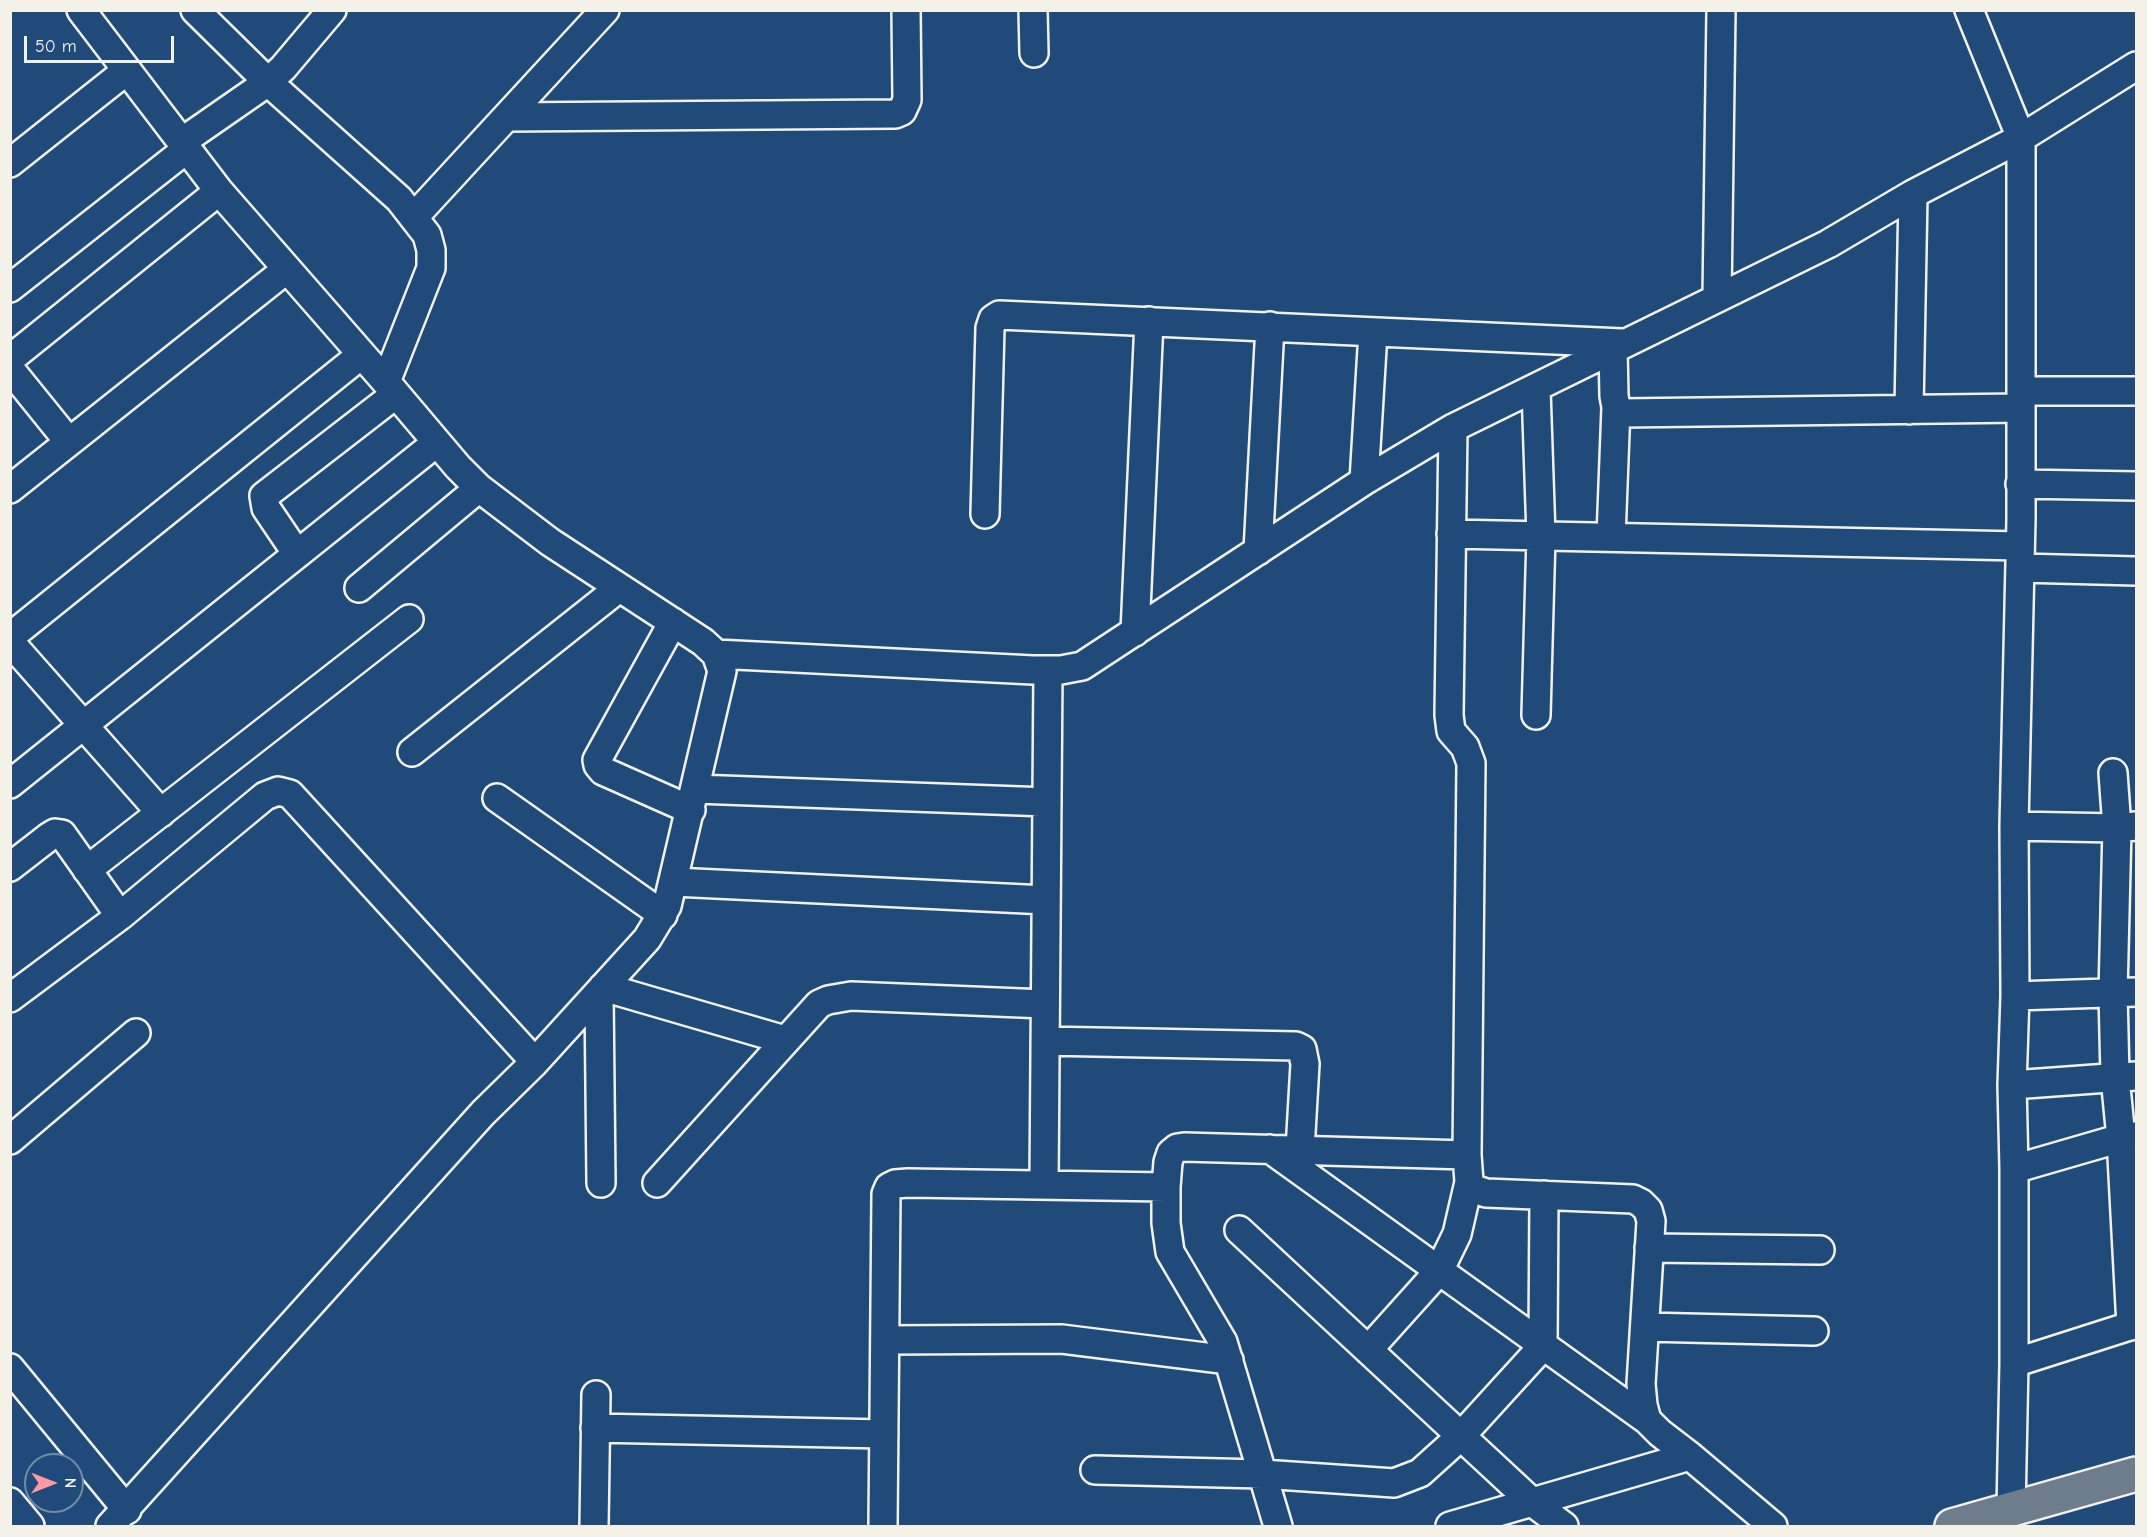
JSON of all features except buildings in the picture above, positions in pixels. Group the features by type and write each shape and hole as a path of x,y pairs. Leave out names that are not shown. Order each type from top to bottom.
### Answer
{"main road":[{"path":"1952,1527 2136,1474"}],"street":[{"path":"10,1368 119,1518 483,1113 534,1062 647,939 663,915 674,882 722,671 716,654 703,642 550,542 479,488 436,443 219,191 81,10"},
{"path":"195,10 268,82 399,199 427,235 431,250 431,268 391,388 264,496 266,508 297,554"},
{"path":"12,285 185,144 268,82 283,68 332,10"},
{"path":"414,217 605,10"},
{"path":"507,117 895,114 902,111 907,100 906,10"},
{"path":"1033,10 1034,53"},
{"path":"1717,298 1721,10"},
{"path":"1969,10 2021,138 2020,557 2014,826 2015,996 2012,1085 2014,1363 2011,1510"},
{"path":"716,654 1048,669 1082,666 1364,481 1453,428 1828,244 1913,194 2021,138 2136,66"},
{"path":"10,163 126,71"},
{"path":"10,359 219,191"},
{"path":"1909,410 1913,194"},
{"path":"10,489 287,269"},
{"path":"985,514 990,328 993,319 999,315 1270,326 1618,346"},
{"path":"1135,632 1149,321"},
{"path":"1258,551 1270,326"},
{"path":"1364,481 1373,332"},
{"path":"1611,537 1618,346"},
{"path":"10,637 361,355"},
{"path":"10,369 69,442"},
{"path":"1536,389 1541,536 1536,716"},
{"path":"1616,407 1622,413 1631,414 1909,410 2136,391"},
{"path":"1368,1350 1439,1271 1457,1234 1469,1182 1467,1155 1471,763 1469,754 1454,737 1449,723 1453,428"},
{"path":"10,784 436,443"},
{"path":"2020,484 2136,486"},
{"path":"359,588 479,488"},
{"path":"1451,534 1611,537 2020,557 2136,571"},
{"path":"412,752 620,588"},
{"path":"87,870 409,620"},
{"path":"673,622 597,760 603,771 693,800 1047,802"},
{"path":"10,642 161,813"},
{"path":"1044,1185 1048,669"},
{"path":"2014,1363 2134,1325 2126,1077 2126,827 2113,773"},
{"path":"10,998 120,915 265,796 278,791 290,794 534,1062"},
{"path":"497,798 663,915"},
{"path":"2014,826 2126,827"},
{"path":"10,867 55,833 62,834 120,915"},
{"path":"674,882 1046,900"},
{"path":"601,990 785,1040"},
{"path":"601,990 601,1183"},
{"path":"2015,996 2125,993"},
{"path":"657,1183 819,1004 841,997 1045,1004"},
{"path":"10,1140 136,1033"},
{"path":"1045,1041 1296,1046 1302,1049 1304,1055 1300,1150"},
{"path":"2012,1085 2126,1077"},
{"path":"2014,1168 2129,1137"},
{"path":"1278,1527 1229,1360 1215,1327 1170,1252 1166,1224 1166,1187 1171,1153 1177,1148 1467,1155"},
{"path":"1270,1149 1647,1420 1773,1527"},
{"path":"1469,1182 1474,1189 1486,1193 1625,1198 1641,1203 1648,1210 1651,1221 1641,1384 1647,1420"},
{"path":"883,1527 886,1194 889,1187 908,1183 1166,1187"},
{"path":"1095,1470 1262,1474 1394,1483 1420,1473 1461,1436 1543,1346 1544,1195"},
{"path":"1239,1230 1532,1502 1564,1527"},
{"path":"1649,1248 1820,1250"},
{"path":"1645,1327 1814,1331"},
{"path":"885,1340 1062,1339 1229,1360"},
{"path":"594,1527 596,1395"},
{"path":"595,1428 884,1434"},
{"path":"1450,1527 1690,1456"},
{"path":"10,1502 30,1527"}]}
